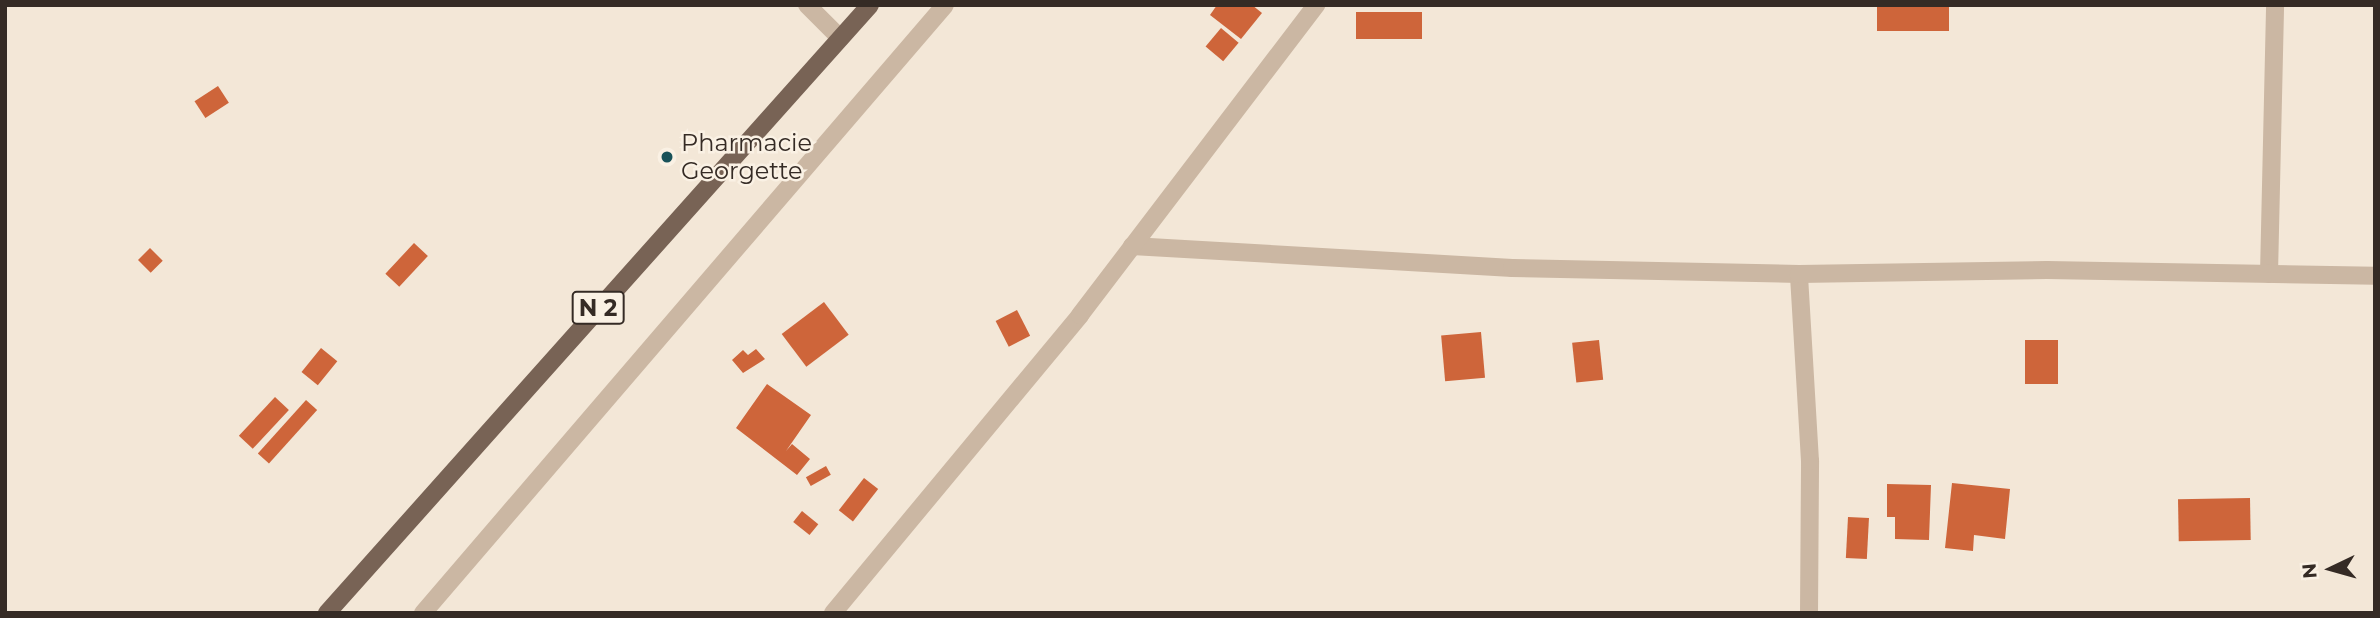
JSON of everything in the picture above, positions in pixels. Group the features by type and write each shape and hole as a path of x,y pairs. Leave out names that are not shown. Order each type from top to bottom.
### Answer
{"main road":[{"name":"N 2","path":"327,613 870,5"}],"street":[{"path":"807,5 840,38"},
{"path":"423,613 945,5"},
{"path":"833,613 1132,246 1316,5"},
{"path":"2269,274 2275,5"},
{"path":"1132,246 1513,268 1799,274 2047,270 2375,276"},
{"path":"1799,274 1810,461 1809,613"}],"building":[{"path":"1217,5 1252,5 1262,13 1241,39 1210,15"},
{"path":"1877,5 1949,5 1949,31 1877,31"},
{"path":"1356,12 1422,12 1422,39 1356,39"},
{"path":"1221,28 1239,43 1223,61 1206,46"},
{"path":"218,86 229,103 205,118 195,101"},
{"path":"414,243 428,256 399,287 385,274"},
{"path":"150,248 163,261 151,273 138,260"},
{"path":"824,302 849,335 806,367 782,334"},
{"path":"1017,310 1030,336 1009,347 996,321"},
{"path":"1481,332 1485,378 1445,381 1441,335"},
{"path":"1599,340 1603,380 1576,383 1572,343"},
{"path":"2025,340 2058,340 2058,384 2025,384"},
{"path":"321,348 337,361 318,385 301,372"},
{"path":"756,349 765,359 743,373 732,360 743,350 748,355"},
{"path":"767,384 811,415 786,451 792,444 810,459 797,475 736,428"},
{"path":"275,397 289,410 253,449 239,436"},
{"path":"306,400 317,410 269,464 258,454"},
{"path":"826,466 831,475 811,486 806,477"},
{"path":"864,478 878,489 853,521 839,510"},
{"path":"1952,483 2010,489 2005,539 1974,535 1973,551 1945,548"},
{"path":"1887,484 1931,485 1929,540 1895,539 1895,517 1887,517"},
{"path":"2250,498 2251,540 2179,541 2178,499"},
{"path":"802,511 818,524 810,535 793,522"},
{"path":"1848,517 1869,518 1867,559 1846,558"}],"place":[{"name":"Pharmacie Georgette","path":"667,157"}]}
